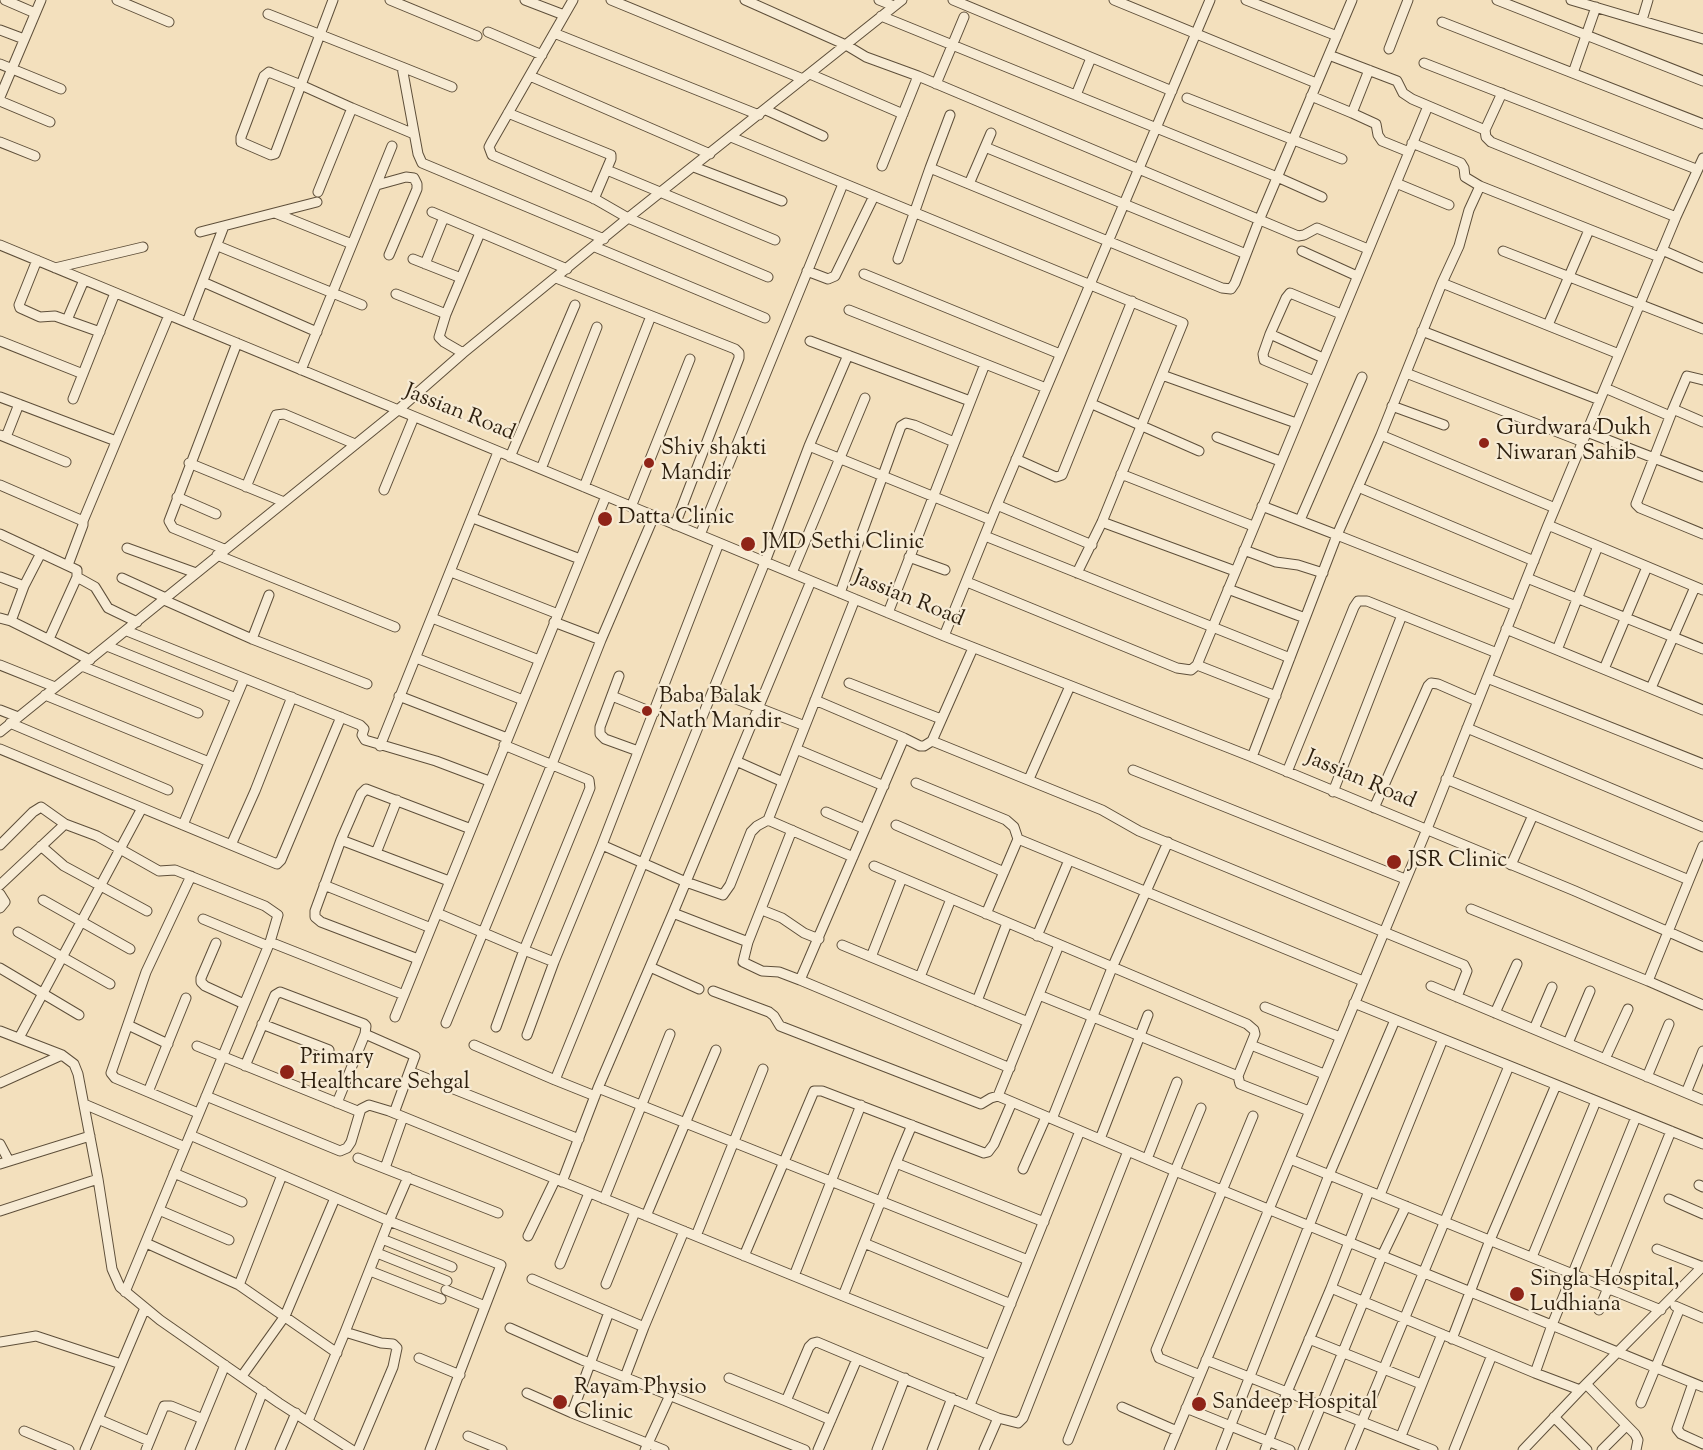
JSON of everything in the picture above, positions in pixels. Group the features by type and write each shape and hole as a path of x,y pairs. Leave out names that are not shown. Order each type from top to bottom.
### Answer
{"street":[{"path":"5,0 35,13"},
{"path":"41,0 0,99 50,122"},
{"path":"117,0 169,22"},
{"path":"333,0 301,86 275,154 271,155 243,144 241,137 265,74 271,73 301,86 352,108 414,134"},
{"path":"390,0 477,36"},
{"path":"525,0 564,15"},
{"path":"573,0 491,143 489,147 492,155 594,199 628,218 768,277"},
{"path":"611,0 903,114"},
{"path":"744,0 846,45 866,57 918,76 1138,170 1260,218 1298,236 1317,228 1368,249"},
{"path":"879,0 898,3"},
{"path":"953,0 1172,91"},
{"path":"1114,0 1316,83"},
{"path":"944,636 1016,459 1210,0"},
{"path":"1246,0 1336,36"},
{"path":"930,168 1227,289 1233,288 1352,0"},
{"path":"1389,49 1408,0"},
{"path":"1497,0 1703,81"},
{"path":"1571,0 1703,39"},
{"path":"1642,20 1648,0"},
{"path":"0,732 398,410 463,352 628,218 898,3"},
{"path":"1574,73 1596,7"},
{"path":"268,14 452,87"},
{"path":"881,16 1322,197"},
{"path":"936,84 964,17"},
{"path":"1442,22 1703,124"},
{"path":"0,30 24,39"},
{"path":"488,32 542,55"},
{"path":"554,33 823,136"},
{"path":"1329,55 1397,81 1406,96 1485,130"},
{"path":"1076,95 1091,58"},
{"path":"1424,63 1696,170"},
{"path":"0,64 61,89"},
{"path":"402,67 419,159 426,166 604,239"},
{"path":"1352,113 1369,70"},
{"path":"530,76 710,154"},
{"path":"882,166 918,76"},
{"path":"1502,93 1485,130 1486,137 1491,142 1676,218"},
{"path":"1311,96 1376,124 1382,141 1411,147 1461,163 1466,178 1480,186 1589,230 1703,268"},
{"path":"1186,98 1342,159"},
{"path":"967,582 1177,668 1191,670 1197,665 1428,106"},
{"path":"200,232 275,213 318,197 352,108"},
{"path":"508,113 612,156 594,199"},
{"path":"898,259 950,115"},
{"path":"969,184 991,133"},
{"path":"731,137 1183,323 1102,522 1077,573"},
{"path":"0,142 34,156"},
{"path":"301,370 392,146"},
{"path":"985,147 1246,254"},
{"path":"1169,1450 1427,830 1555,508 1703,158"},
{"path":"694,167 782,201"},
{"path":"607,170 775,240"},
{"path":"377,184 406,177 414,178 417,184 417,189 389,255"},
{"path":"1396,183 1449,205"},
{"path":"700,536 843,184"},
{"path":"1252,757 1337,535 1459,246 1469,210 1480,186"},
{"path":"807,271 828,279 836,276 874,196"},
{"path":"432,212 567,269"},
{"path":"275,213 352,244"},
{"path":"425,264 444,217"},
{"path":"187,322 224,226"},
{"path":"1548,325 1589,230"},
{"path":"463,352 439,337 446,314 480,233"},
{"name":"Jassian Road","path":"0,246 973,648 1252,757 1703,947"},
{"path":"218,246 362,305"},
{"path":"55,268 143,247"},
{"path":"595,247 765,318"},
{"path":"1302,251 1357,276"},
{"path":"1503,251 1703,329"},
{"path":"413,259 461,278"},
{"path":"37,261 19,305 20,308 40,317 50,315 100,332"},
{"path":"864,274 1060,354"},
{"path":"556,278 735,349 740,355 675,525"},
{"path":"67,320 84,280"},
{"path":"203,282 316,332"},
{"path":"1442,283 1619,354"},
{"path":"73,399 115,293"},
{"path":"1314,381 1264,360 1263,354 1270,334 1290,293 1341,314"},
{"path":"396,294 446,314"},
{"path":"1016,459 1056,477 1062,475 1132,302"},
{"path":"510,456 575,304"},
{"path":"849,310 1046,388"},
{"path":"68,565 83,521 169,315"},
{"path":"584,487 651,316"},
{"path":"541,469 597,327"},
{"path":"1422,331 1600,400"},
{"path":"1270,334 1323,358"},
{"path":"0,341 83,374"},
{"path":"810,341 970,401"},
{"path":"237,343 189,464 169,521 170,526 221,552 395,627"},
{"path":"555,1080 765,562 809,446 848,355"},
{"path":"631,507 690,359"},
{"path":"888,613 984,364"},
{"path":"1406,373 1583,442"},
{"path":"1162,375 1296,423"},
{"path":"1703,380 1687,376 1636,504 1640,508 1703,534"},
{"path":"1300,520 1362,377"},
{"path":"1605,388 1703,423"},
{"path":"0,397 116,441"},
{"path":"792,573 865,398"},
{"path":"19,404 3,436 66,462"},
{"path":"1092,404 1199,451"},
{"path":"1392,406 1444,425"},
{"path":"246,487 276,415 284,414 355,444"},
{"path":"384,490 414,417"},
{"path":"840,593 903,424 914,425 954,442"},
{"path":"1587,432 1703,477"},
{"path":"1381,435 1555,508"},
{"path":"1216,437 1280,461"},
{"path":"809,446 991,520"},
{"path":"380,746 498,452"},
{"path":"189,464 284,502"},
{"path":"1121,474 1253,526"},
{"path":"0,485 83,521"},
{"path":"1358,487 1534,561"},
{"path":"395,1017 606,496"},
{"path":"177,497 216,514"},
{"path":"997,505 1092,545"},
{"path":"1262,506 1516,606"},
{"path":"446,1023 601,640 654,516"},
{"path":"473,518 580,559"},
{"path":"1102,522 1235,571"},
{"path":"1548,525 1700,587 1673,636 1651,688"},
{"path":"0,534 76,568 78,577 49,639"},
{"path":"985,536 1290,658"},
{"path":"527,1035 719,543"},
{"path":"1557,650 1598,546"},
{"path":"127,548 196,573"},
{"path":"1244,550 1270,560 1298,565 1323,573"},
{"path":"12,621 24,586 41,552"},
{"path":"909,557 945,570"},
{"path":"1604,669 1647,567"},
{"path":"451,572 601,640"},
{"path":"0,577 24,586"},
{"path":"78,577 94,587 108,608 137,622"},
{"path":"122,578 252,639 367,684"},
{"path":"1527,578 1703,649"},
{"path":"528,1236 579,1139 811,581"},
{"path":"1228,589 1305,618"},
{"path":"252,639 269,595"},
{"path":"602,845 686,882 719,895 725,894 751,832 768,820 855,599"},
{"path":"1287,772 1357,602 1367,601 1497,653"},
{"path":"1333,792 1402,615"},
{"path":"0,618 12,621 90,660"},
{"path":"432,618 539,660"},
{"path":"1506,629 1702,708"},
{"path":"127,631 360,725 364,729 363,738 380,746 436,760 489,781"},
{"path":"107,646 236,698"},
{"path":"815,700 924,746 932,741 973,648"},
{"path":"416,658 523,700"},
{"path":"0,665 55,687"},
{"path":"1197,665 1276,696"},
{"path":"82,666 198,713"},
{"path":"619,676 600,727 600,734 605,739 638,751"},
{"path":"1487,678 1703,764"},
{"path":"183,825 244,679"},
{"path":"849,683 941,720"},
{"path":"1374,808 1428,686 1431,683 1438,684 1477,701"},
{"path":"1029,779 1070,686"},
{"path":"713,690 805,726"},
{"path":"45,695 209,762"},
{"path":"399,696 589,780 590,788 524,950 496,1027"},
{"path":"612,696 654,713"},
{"path":"231,845 267,764 292,697"},
{"path":"0,710 14,720 168,790"},
{"path":"0,749 272,863 280,862 341,717"},
{"path":"1467,728 1703,827"},
{"path":"800,980 904,738"},
{"path":"932,741 1108,812 1131,827 1464,964 1467,971 1457,997"},
{"path":"796,749 884,786"},
{"path":"736,761 783,782"},
{"path":"1133,770 1405,879"},
{"path":"1446,779 1689,880"},
{"path":"916,783 1006,820 1014,827 1018,839 986,914"},
{"path":"418,959 317,920 315,917 315,911 341,840 363,791 369,789 471,829"},
{"path":"376,853 397,800"},
{"path":"0,845 39,807 45,808 65,824 97,836 159,871 173,869 191,876 275,911 278,918 125,1292"},
{"path":"19,1038 142,808"},
{"path":"826,812 865,829"},
{"path":"1511,865 1533,814"},
{"path":"768,820 853,857"},
{"path":"0,885 65,824"},
{"path":"896,825 1004,872"},
{"path":"792,831 748,942 744,964 762,971 779,972 800,980 1010,1068"},
{"path":"1018,839 1363,981"},
{"path":"341,840 449,881"},
{"path":"1023,1169 1049,1118 1168,842"},
{"path":"41,846 60,863 99,887 147,911"},
{"path":"1648,981 1703,846"},
{"path":"1037,936 1069,860"},
{"path":"874,866 1246,1024 1254,1030 1238,1081 1244,1086 1309,1111"},
{"path":"191,876 146,972 111,1073 115,1078 198,1113"},
{"path":"871,957 902,878"},
{"path":"324,885 431,928"},
{"path":"0,894 5,902 0,908"},
{"path":"920,977 951,898"},
{"path":"43,900 130,949"},
{"path":"1471,909 1703,1005"},
{"path":"762,910 782,918 804,933 819,939"},
{"path":"437,913 554,962"},
{"path":"673,913 748,942"},
{"path":"203,919 404,995"},
{"path":"977,1001 1007,923"},
{"path":"18,932 110,984"},
{"path":"216,943 201,982 244,1004"},
{"path":"842,945 1028,1022"},
{"path":"998,1096 1059,945"},
{"path":"1495,1013 1517,964"},
{"path":"650,967 699,989"},
{"path":"0,968 79,1015"},
{"path":"1431,986 1703,1100"},
{"path":"1533,1029 1552,987"},
{"path":"713,991 769,1012 780,1026 981,1104 998,1096 1221,1190 1703,1387"},
{"path":"1568,1043 1590,991"},
{"path":"245,1066 275,995 283,993 364,1024 365,1034 337,1103"},
{"path":"1039,995 1238,1076"},
{"path":"148,1092 186,998"},
{"path":"1354,1003 1703,1144"},
{"path":"1265,1007 1340,1037"},
{"path":"1605,1059 1628,1009"},
{"path":"1100,1139 1148,1015"},
{"path":"1221,1450 1329,1174 1395,1020"},
{"path":"262,1024 329,1050"},
{"path":"1647,1077 1669,1024"},
{"path":"128,1025 168,1044"},
{"path":"1,1032 62,1054 74,1064 84,1104 116,1282 145,1308 225,1365 352,1450"},
{"path":"365,1034 414,1054 416,1058 385,1168"},
{"path":"604,1199 670,1034"},
{"path":"1380,1195 1443,1039"},
{"path":"1251,1044 1324,1074"},
{"path":"474,1045 555,1080 642,1106 1028,1260"},
{"path":"197,1046 360,1112"},
{"path":"646,1216 716,1050"},
{"path":"1686,1093 1703,1051"},
{"path":"0,1083 62,1054"},
{"path":"1350,1450 1509,1066"},
{"path":"696,1236 763,1069"},
{"path":"411,1072 579,1139"},
{"path":"1147,1159 1178,1082"},
{"path":"1452,1339 1490,1240 1556,1085"},
{"path":"744,1256 814,1091 822,1090 984,1153 992,1147 1012,1102"},
{"path":"206,1096 340,1151 347,1148 351,1142 360,1112 369,1105 399,1115 990,1355"},
{"path":"1532,1257 1596,1101"},
{"path":"84,1104 185,1147"},
{"path":"794,1276 861,1105"},
{"path":"1068,1440 1201,1108"},
{"path":"1200,1375 1159,1358 1156,1350 1253,1116"},
{"path":"1535,1373 1552,1325 1636,1117"},
{"path":"843,1296 912,1125"},
{"path":"970,1405 1080,1131"},
{"path":"1599,1310 1671,1131"},
{"path":"190,1135 389,1221 501,1265 430,1450"},
{"path":"0,1144 5,1162 90,1136"},
{"path":"786,1401 807,1351 813,1343 820,1343 998,1418 1018,1423 1023,1418 1128,1151"},
{"path":"358,1158 498,1213"},
{"path":"1290,1158 1608,1288 1664,1306 1680,1308 1703,1318"},
{"path":"896,1163 1044,1222"},
{"path":"174,1173 243,1202"},
{"path":"239,1285 282,1175"},
{"path":"308,1421 408,1177"},
{"path":"0,1211 98,1179"},
{"path":"1267,1446 1369,1191"},
{"path":"560,1264 589,1193"},
{"path":"242,1376 285,1316 335,1198"},
{"path":"1669,1199 1703,1214"},
{"path":"1303,1450 1382,1256 1406,1206"},
{"path":"159,1210 229,1240"},
{"path":"606,1284 635,1212"},
{"path":"625,1377 684,1231"},
{"path":"382,1239 452,1267"},
{"path":"146,1243 239,1285 337,1353"},
{"path":"864,1243 1011,1304"},
{"path":"1524,1450 1583,1387 1703,1267 1657,1249"},
{"path":"377,1253 444,1290"},
{"path":"370,1271 444,1290 485,1306"},
{"path":"532,1279 644,1327"},
{"path":"1331,1288 1535,1373 1583,1387 1638,1438 1636,1450"},
{"path":"85,1450 145,1308"},
{"path":"1641,1403 1680,1308"},
{"path":"572,1413 609,1312"},
{"path":"510,1328 805,1450"},
{"path":"345,1332 381,1343 393,1344 397,1348 393,1367 358,1450"},
{"path":"1401,1436 1442,1334"},
{"path":"0,1342 36,1336 121,1364"},
{"path":"1309,1339 1421,1384"},
{"path":"1454,1450 1492,1355"},
{"path":"419,1358 460,1375"},
{"path":"818,1450 857,1359"},
{"path":"1206,1360 1433,1450"},
{"path":"190,1450 225,1365"},
{"path":"729,1378 831,1419"},
{"path":"877,1450 905,1378"},
{"path":"1693,1383 1677,1429 1681,1434 1703,1444"},
{"path":"240,1450 263,1391"},
{"path":"527,1394 646,1447 664,1450"},
{"path":"646,1447 670,1395"},
{"path":"932,1450 952,1398"},
{"path":"98,1419 148,1445 164,1406 171,1406 203,1419"},
{"path":"1122,1407 1177,1431"},
{"path":"1186,1408 1231,1426 1267,1446 1290,1450"},
{"path":"280,1450 296,1413"},
{"path":"1554,1417 1587,1450"},
{"path":"984,1450 998,1418"},
{"path":"1602,1450 1626,1426"},
{"path":"24,1431 69,1450"},
{"path":"468,1436 502,1450"}],"place":[{"name":"Gurdwara Dukh Niwaran Sahib","path":"1484,443"},
{"name":"Shiv shakti Mandir","path":"649,463"},
{"name":"Datta Clinic","path":"605,519"},
{"name":"JMD Sethi Clinic","path":"748,544"},
{"name":"Baba Balak Nath Mandir","path":"647,711"},
{"name":"JSR Clinic","path":"1394,862"},
{"name":"Primary Healthcare Sehgal","path":"287,1072"},
{"name":"Singla Hospital, Ludhiana","path":"1517,1294"},
{"name":"Rayam Physio Clinic","path":"560,1402"},
{"name":"Sandeep Hospital","path":"1199,1404"}]}
